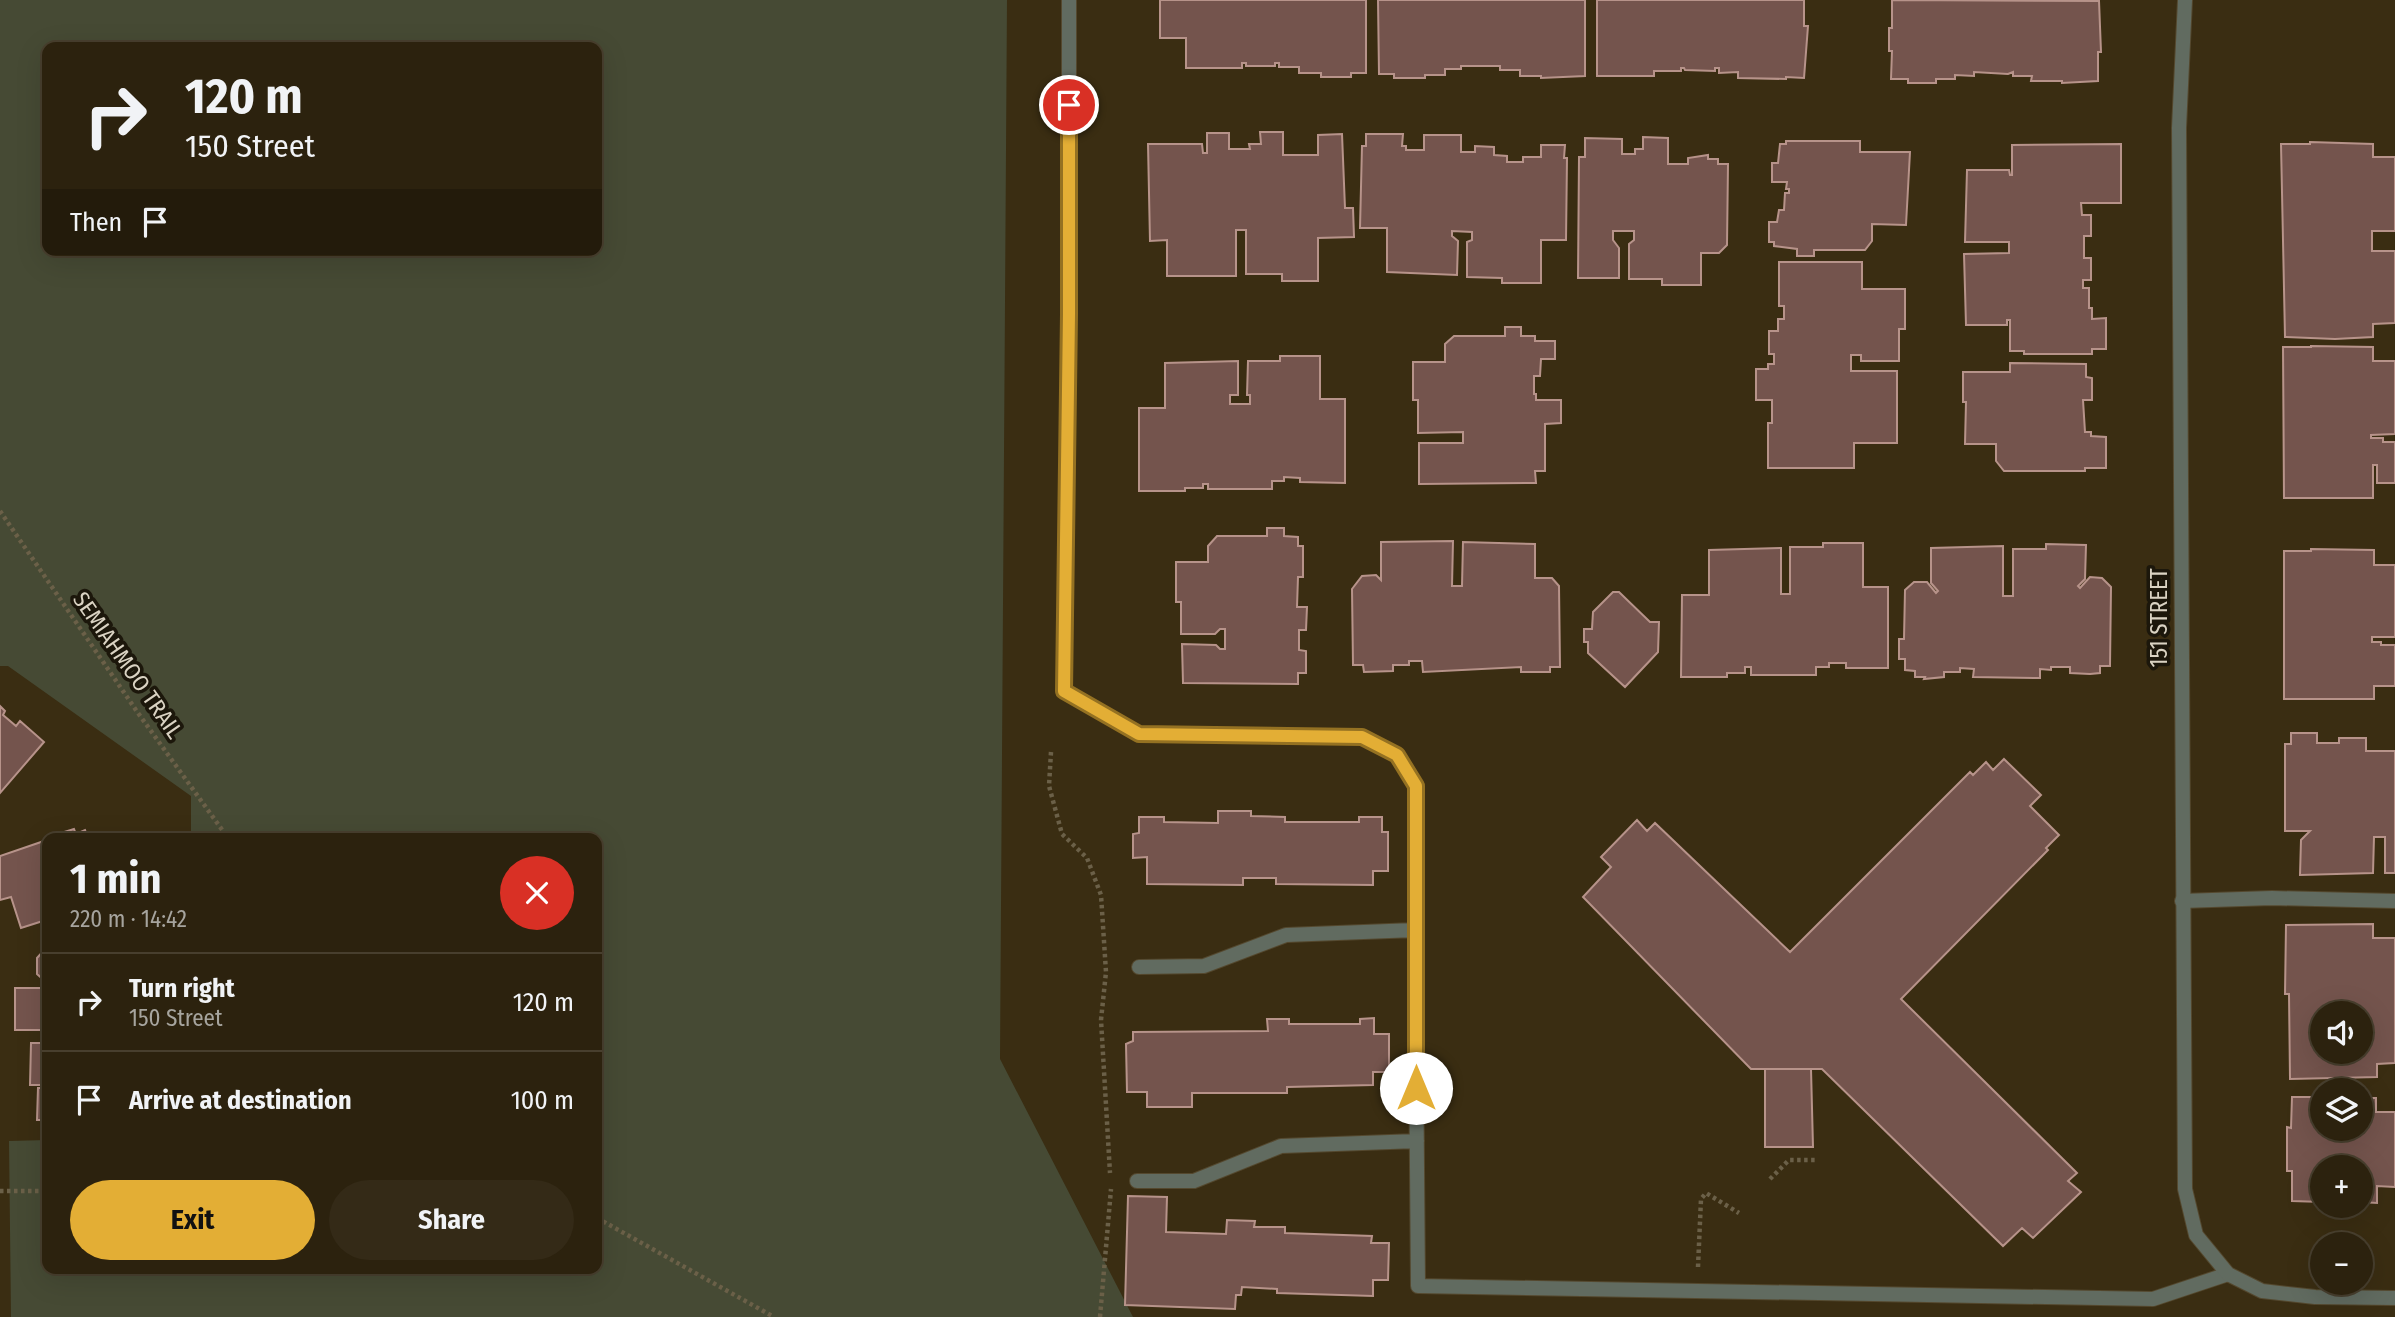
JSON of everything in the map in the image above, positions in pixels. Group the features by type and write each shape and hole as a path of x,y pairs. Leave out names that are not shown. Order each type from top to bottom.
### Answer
{"street":[{"path":"1069,0 1069,314 1064,691 1139,734 1362,737 1397,755 1416,786 1418,1286 2153,1298 2228,1274 2262,1291 2315,1297 2395,1298"},
{"name":"151 STREET","path":"2185,0 2179,128 2185,1189 2196,1235 2228,1274"},
{"path":"2182,901 2272,898 2395,901"},
{"path":"1139,967 1204,966 1286,934 1415,930"},
{"path":"1138,1181 1194,1181 1281,1146 1417,1142"}],"path":[{"name":"SEMIAHMOO TRAIL","path":"0,512 224,833"},
{"path":"1051,752 1049,786 1062,834 1087,858 1101,895 1106,972 1101,1020 1112,1193 1100,1317"},
{"path":"1770,1179 1789,1160 1817,1160"},
{"path":"0,1191 42,1191"},
{"path":"1698,1271 1701,1199 1706,1193 1739,1213"},
{"path":"602,1221 774,1317"}],"green space":[{"path":"0,0 1007,0 1000,1059 1133,1317 11,1317 9,1141 42,1140 42,1274 602,1274 602,833 191,833 191,796 8,666 0,666"}],"building":[{"path":"1160,0 1366,0 1366,73 1351,73 1351,77 1321,77 1321,73 1299,73 1299,67 1279,67 1279,63 1275,63 1275,66 1246,66 1246,63 1242,63 1242,68 1186,68 1186,38 1160,38"},
{"path":"1378,0 1585,0 1585,76 1520,76 1520,70 1500,70 1500,66 1461,66 1461,69 1445,69 1445,75 1425,75 1425,78 1394,78 1394,74 1379,74"},
{"path":"1597,0 1804,0 1804,26 1808,26 1804,78 1738,78 1738,72 1719,73 1719,68 1715,68 1715,71 1681,68 1681,71 1654,71 1654,76 1597,76"},
{"path":"1892,0 2099,1 2101,52 2098,52 2098,81 2031,81 2032,76 2013,76 2013,72 1974,72 1974,76 1955,75 1955,79 1936,79 1936,83 1908,83 1908,79 1891,79 1889,28 1892,28"},
{"path":"1260,132 1283,132 1283,155 1318,155 1318,135 1342,134 1345,208 1353,208 1354,237 1318,238 1318,281 1282,281 1282,274 1246,274 1246,230 1236,230 1236,276 1167,276 1167,240 1150,241 1148,144 1202,144 1203,153 1207,153 1207,133 1229,133 1229,149 1250,149 1249,144 1261,144"},
{"path":"1366,134 1403,134 1402,146 1406,146 1406,150 1424,150 1424,135 1461,135 1461,152 1475,152 1475,146 1494,147 1494,155 1507,156 1507,162 1523,162 1523,157 1541,157 1541,145 1565,145 1566,240 1541,240 1541,283 1502,283 1502,278 1467,277 1467,242 1472,240 1472,232 1452,231 1452,236 1458,241 1457,275 1387,272 1387,228 1360,228 1362,146 1366,146"},
{"path":"1643,137 1668,138 1668,164 1688,164 1688,158 1708,155 1708,159 1718,159 1718,164 1728,164 1727,245 1719,253 1701,253 1701,285 1662,285 1662,279 1629,279 1629,244 1634,240 1634,231 1613,231 1613,240 1619,248 1619,278 1578,278 1579,157 1585,157 1585,138 1622,139 1622,154 1635,154 1635,149 1643,149"},
{"path":"1786,141 1860,141 1860,152 1910,152 1906,225 1872,224 1872,241 1865,250 1814,250 1814,256 1797,256 1797,249 1774,246 1774,242 1769,242 1769,222 1777,222 1779,210 1784,210 1785,193 1789,193 1789,189 1786,189 1787,182 1772,182 1772,163 1778,163 1780,144 1786,144"},
{"path":"2121,144 2121,203 2081,203 2082,215 2091,215 2091,236 2084,236 2084,258 2091,258 2091,280 2083,280 2083,288 2089,288 2092,319 2106,318 2106,349 2092,349 2092,354 2024,354 2024,351 2010,351 2010,320 2007,320 2007,325 1966,325 1964,254 2009,253 2009,242 1965,242 1967,170 2009,170 2012,175 2012,145"},
{"path":"2281,144 2373,144 2373,157 2395,157 2395,231 2372,231 2372,251 2395,251 2395,323 2373,324 2373,337 2285,337"},
{"path":"1779,262 1862,262 1862,289 1905,289 1905,329 1899,329 1899,361 1861,361 1861,355 1851,355 1851,371 1897,371 1897,443 1854,443 1854,468 1768,468 1768,423 1772,423 1772,400 1756,400 1756,369 1768,369 1768,364 1774,364 1774,354 1769,354 1769,331 1778,331 1778,319 1784,319 1784,306 1779,306"},
{"path":"1505,327 1521,327 1521,336 1535,336 1535,341 1555,341 1555,359 1541,359 1540,376 1534,376 1536,400 1561,400 1561,423 1545,424 1545,471 1535,471 1536,483 1419,484 1419,443 1463,443 1463,432 1418,433 1418,400 1413,400 1413,362 1445,362 1445,344 1454,336 1505,336"},
{"path":"2283,347 2373,347 2373,361 2395,361 2395,434 2371,435 2371,438 2395,442 2395,483 2377,483 2377,465 2373,465 2373,498 2284,498"},
{"path":"1280,356 1320,356 1320,399 1345,399 1345,483 1300,482 1300,478 1284,477 1284,481 1272,481 1272,489 1208,489 1208,484 1203,484 1203,488 1185,488 1185,491 1139,491 1139,408 1165,408 1165,363 1238,361 1238,395 1230,395 1230,404 1250,404 1250,395 1247,395 1248,361 1280,361"},
{"path":"2010,363 2086,364 2086,377 2092,378 2092,400 2083,400 2085,432 2091,432 2091,436 2106,437 2106,468 2085,468 2085,471 2004,471 1996,461 1996,444 1965,444 1966,402 1963,402 1963,372 2010,372"},
{"path":"1267,528 1284,528 1284,536 1298,537 1298,546 1303,546 1303,577 1298,577 1297,607 1307,607 1306,630 1299,630 1299,650 1306,651 1306,673 1298,673 1298,684 1183,683 1182,644 1216,645 1225,649 1225,629 1220,629 1215,634 1181,634 1181,602 1176,602 1176,562 1208,562 1208,546 1217,536 1267,536"},
{"path":"1453,541 1452,586 1462,586 1463,542 1535,544 1535,578 1552,578 1559,586 1560,667 1550,667 1550,672 1521,672 1521,667 1423,672 1422,661 1409,661 1409,665 1393,665 1393,671 1364,672 1363,665 1353,665 1352,589 1362,576 1376,575 1381,580 1381,542"},
{"path":"1823,543 1863,543 1863,587 1888,587 1888,668 1846,668 1846,663 1829,663 1829,667 1816,667 1816,675 1751,675 1751,667 1745,667 1745,673 1727,673 1727,677 1681,677 1682,595 1709,595 1709,550 1781,548 1781,594 1790,594 1790,547 1823,547"},
{"path":"2046,544 2086,545 2085,579 2078,586 2080,588 2090,577 2102,578 2111,587 2110,666 2100,666 2100,673 2090,674 2070,673 2070,667 2051,667 2051,670 2040,669 2040,678 1973,677 1974,669 1960,668 1960,672 1944,672 1944,677 1924,679 1925,677 1915,677 1915,671 1905,670 1905,659 1899,659 1899,639 1904,639 1905,590 1914,582 1927,582 1936,593 1938,591 1931,583 1931,548 2003,546 2003,596 2013,596 2013,549 2046,549"},
{"path":"2374,550 2374,565 2395,565 2395,637 2372,637 2372,642 2395,645 2395,686 2374,686 2374,699 2284,699 2284,551"},
{"path":"1613,592 1619,592 1650,622 1659,622 1658,652 1625,687 1588,653 1588,642 1584,642 1584,629 1592,629 1593,612"},
{"path":"0,706 5,711 3,715 16,726 20,721 44,742 0,793"},
{"path":"2291,733 2317,733 2317,743 2339,743 2339,738 2366,738 2366,751 2395,751 2395,873 2385,873 2385,837 2374,837 2373,873 2300,875 2301,840 2310,831 2285,831 2285,744 2291,744"},
{"path":"2004,759 2041,795 2030,806 2059,835 2046,848 2048,850 1901,999 2077,1173 2068,1181 2081,1192 2033,1238 2022,1228 2003,1246 1822,1069 1751,1069 1583,897 1611,867 1601,857 1637,820 1647,831 1655,823 1790,952 1970,772 1973,775 1986,762 1993,770"},
{"path":"1218,811 1251,811 1251,816 1285,817 1285,822 1359,822 1359,817 1382,817 1382,832 1388,832 1388,871 1373,871 1373,885 1276,884 1276,878 1243,878 1243,885 1147,884 1147,857 1133,858 1133,834 1139,833 1139,817 1164,817 1164,822 1218,823"},
{"path":"42,842 42,921 21,928 11,897 0,900 0,856"},
{"path":"2373,924 2373,938 2395,938 2395,1063 2377,1064 2377,1077 2290,1079 2289,994 2285,994 2286,925"},
{"path":"42,952 42,978 37,974 37,958"},
{"path":"15,988 42,988 42,1030 15,1030"},
{"path":"1374,1018 1374,1034 1389,1034 1389,1072 1373,1072 1373,1085 1287,1087 1287,1093 1192,1093 1192,1107 1147,1107 1147,1092 1127,1092 1126,1044 1133,1041 1133,1032 1268,1031 1267,1019 1289,1019 1289,1024 1360,1024 1360,1019"},
{"path":"31,1043 42,1043 42,1085 30,1085"},
{"path":"1765,1069 1811,1069 1813,1147 1765,1147"},
{"path":"38,1088 42,1088 42,1120 37,1120"},
{"path":"2292,1097 2310,1097 2310,1141 2373,1141 2373,1098 2376,1098 2376,1112 2395,1112 2395,1187 2377,1186 2377,1203 2373,1203 2373,1155 2310,1155 2310,1202 2292,1201 2292,1171 2287,1171 2287,1127 2291,1128"},
{"path":"1128,1196 1167,1197 1166,1232 1226,1234 1227,1220 1255,1221 1254,1227 1285,1227 1285,1233 1372,1236 1371,1243 1389,1243 1388,1280 1373,1280 1373,1296 1277,1293 1277,1289 1242,1287 1241,1295 1236,1295 1235,1309 1125,1305"}],"route":[{"path":"1069,105 1064,691 1139,734 1362,737 1397,755 1416,786 1416,1088"}]}
